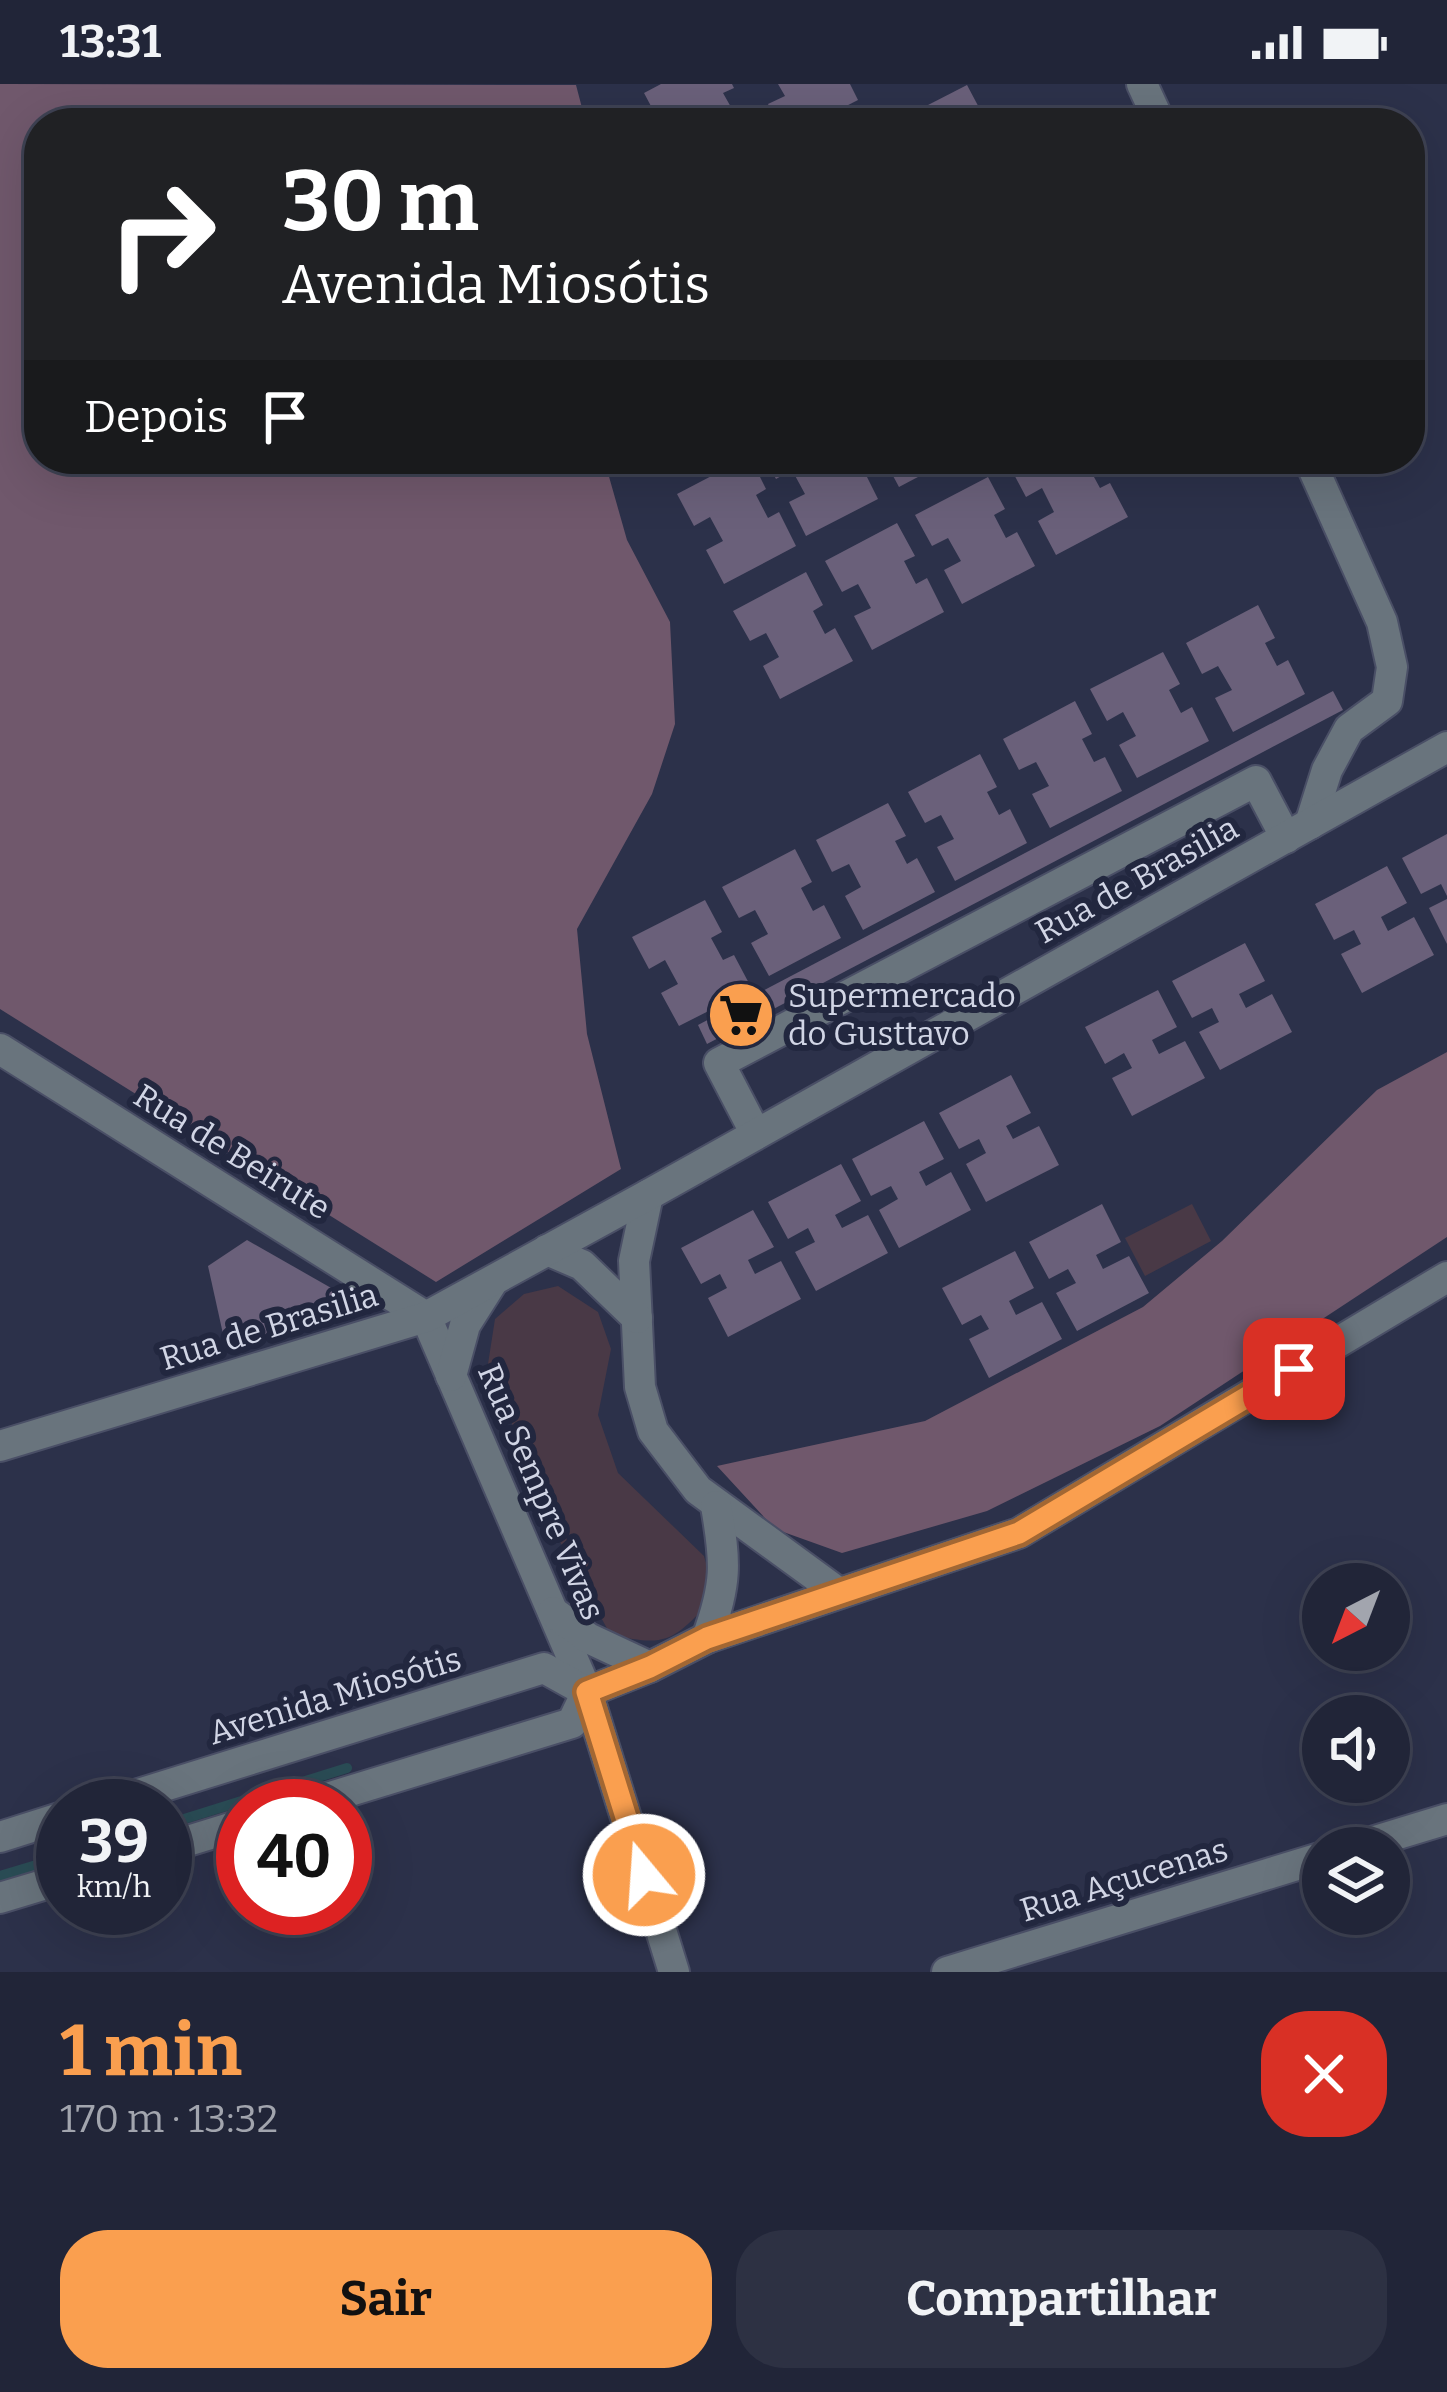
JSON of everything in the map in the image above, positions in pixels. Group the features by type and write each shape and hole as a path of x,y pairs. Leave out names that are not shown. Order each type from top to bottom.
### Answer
{"street":[{"path":"756,1134 718,1063 1256,781 1298,831 1349,729 1387,701 1392,667 1382,622 1317,474"},
{"name":"Rua de Brasilia","path":"0,1446 426,1317 1447,747"},
{"name":"Rua de Beirute","path":"0,1049 426,1317"},
{"path":"648,1196 634,1261 640,1387 653,1431 716,1506 839,1593"},
{"path":"548,1250 582,1265 638,1318"},
{"path":"372,1784 572,1723 587,1692 707,1638 1019,1533 1447,1277"},
{"path":"451,1376 465,1325 494,1279"},
{"name":"Rua Sempre Vivas","path":"426,1317 587,1692 674,1972"},
{"path":"707,1638 722,1597 724,1553 716,1506"},
{"path":"554,1612 589,1638 650,1667"},
{"name":"Avenida Miosótis","path":"187,1779 544,1668 587,1692"},
{"path":"1410,1830 1447,1819"},
{"path":"0,1837 36,1826"},
{"name":"Rua Açucenas","path":"946,1972 1302,1863"},
{"path":"0,1898 36,1887"}],"shaded area":[{"path":"0,84 576,85 582,108 24,108 24,474 608,474 627,540 670,622 675,724 652,794 577,929 587,1034 621,1169 436,1282 0,1009"},
{"path":"1447,1052 1447,1237 1160,1426 987,1511 842,1553 775,1529 717,1466 925,1421 1143,1307 1222,1241 1377,1090"},
{"path":"1192,1204 1211,1241 1145,1276 1125,1238"},
{"path":"558,1286 598,1312 611,1349 598,1415 618,1473 704,1556 715,1596 670,1637 646,1640 610,1634 559,1540 488,1364 495,1319 524,1294"}],"building":[{"path":"661,84 732,84 734,88 723,93 731,108 652,108 644,93"},
{"path":"778,84 850,84 858,100 842,108 770,108 768,104 785,96"},
{"path":"967,85 979,108 922,108"},
{"path":"715,474 758,474 766,489 756,495 768,518 779,512 796,546 724,584 706,550 723,541 710,517 694,526 677,494"},
{"path":"794,474 866,474 878,499 806,536 789,502 805,494"},
{"path":"892,474 924,474 899,487"},
{"path":"1014,474 1092,474 1100,488 1110,483 1128,517 1056,555 1038,521 1054,512 1042,488 1026,497"},
{"path":"988,477 1005,509 994,515 1006,538 1017,532 1035,566 962,604 944,570 961,561 948,538 932,546 915,515"},
{"path":"897,523 915,556 904,561 916,584 927,578 944,612 872,650 854,616 871,608 858,584 842,592 825,561"},
{"path":"806,572 823,605 813,611 825,634 835,628 853,661 780,699 763,666 779,657 766,633 750,641 733,611"},
{"path":"1258,605 1275,638 1265,643 1277,666 1288,660 1305,694 1233,732 1215,698 1232,690 1218,666 1202,674 1186,643"},
{"path":"1163,652 1180,684 1169,690 1181,713 1192,707 1209,741 1137,778 1119,745 1136,736 1123,712 1107,721 1090,689"},
{"path":"1333,691 1343,710 707,1044 698,1025"},
{"path":"1075,701 1092,734 1082,739 1094,762 1105,757 1122,791 1050,828 1032,794 1049,786 1036,762 1019,770 1003,739"},
{"path":"980,754 997,787 987,792 999,815 1010,809 1027,843 955,881 937,847 954,839 941,815 925,823 908,792"},
{"path":"888,803 906,836 895,841 907,864 917,858 935,892 863,930 845,896 861,887 849,864 832,872 816,840"},
{"path":"1447,834 1447,896 1441,884 1421,894 1402,858"},
{"path":"795,849 812,882 801,888 813,911 824,905 841,938 769,976 751,943 768,934 755,910 739,918 722,887"},
{"path":"1387,866 1407,903 1381,917 1388,931 1414,917 1434,955 1362,993 1341,954 1361,944 1354,930 1334,940 1315,904"},
{"path":"1447,899 1447,944 1429,908"},
{"path":"705,900 722,932 711,938 723,960 734,955 752,989 679,1026 661,993 678,984 665,960 649,969 632,937"},
{"path":"1245,943 1265,981 1239,994 1246,1008 1272,994 1292,1032 1220,1070 1199,1032 1219,1022 1212,1008 1192,1018 1172,981"},
{"path":"1158,990 1177,1027 1152,1040 1159,1054 1185,1041 1205,1078 1132,1116 1112,1078 1132,1068 1124,1053 1105,1064 1085,1027"},
{"path":"1011,1075 1031,1113 1006,1126 1013,1139 1039,1126 1059,1165 986,1202 966,1164 986,1153 979,1139 959,1149 939,1113"},
{"path":"924,1121 944,1159 919,1172 926,1186 951,1172 971,1210 899,1248 879,1210 898,1199 891,1186 871,1196 852,1159"},
{"path":"841,1164 861,1201 835,1215 842,1228 868,1215 888,1253 816,1291 795,1252 815,1242 808,1228 788,1239 768,1202"},
{"path":"1102,1204 1121,1242 1096,1255 1103,1269 1129,1256 1149,1293 1077,1331 1056,1293 1076,1283 1068,1269 1049,1279 1029,1242"},
{"path":"753,1210 774,1247 748,1260 755,1274 781,1261 801,1299 728,1337 708,1298 727,1288 720,1274 701,1284 681,1248"},
{"path":"247,1240 354,1301 345,1318 227,1352 208,1266"},
{"path":"1015,1251 1034,1288 1009,1301 1016,1315 1042,1302 1062,1339 989,1378 969,1339 989,1329 981,1315 962,1325 942,1288"}],"waterway":[{"path":"192,1817 347,1768"},
{"path":"0,1876 36,1865"}],"place":[{"name":"Supermercado do Gusttavo","path":"741,1015"}],"route":[{"path":"644,1875 587,1692 707,1638 1019,1533 1294,1369"}]}
